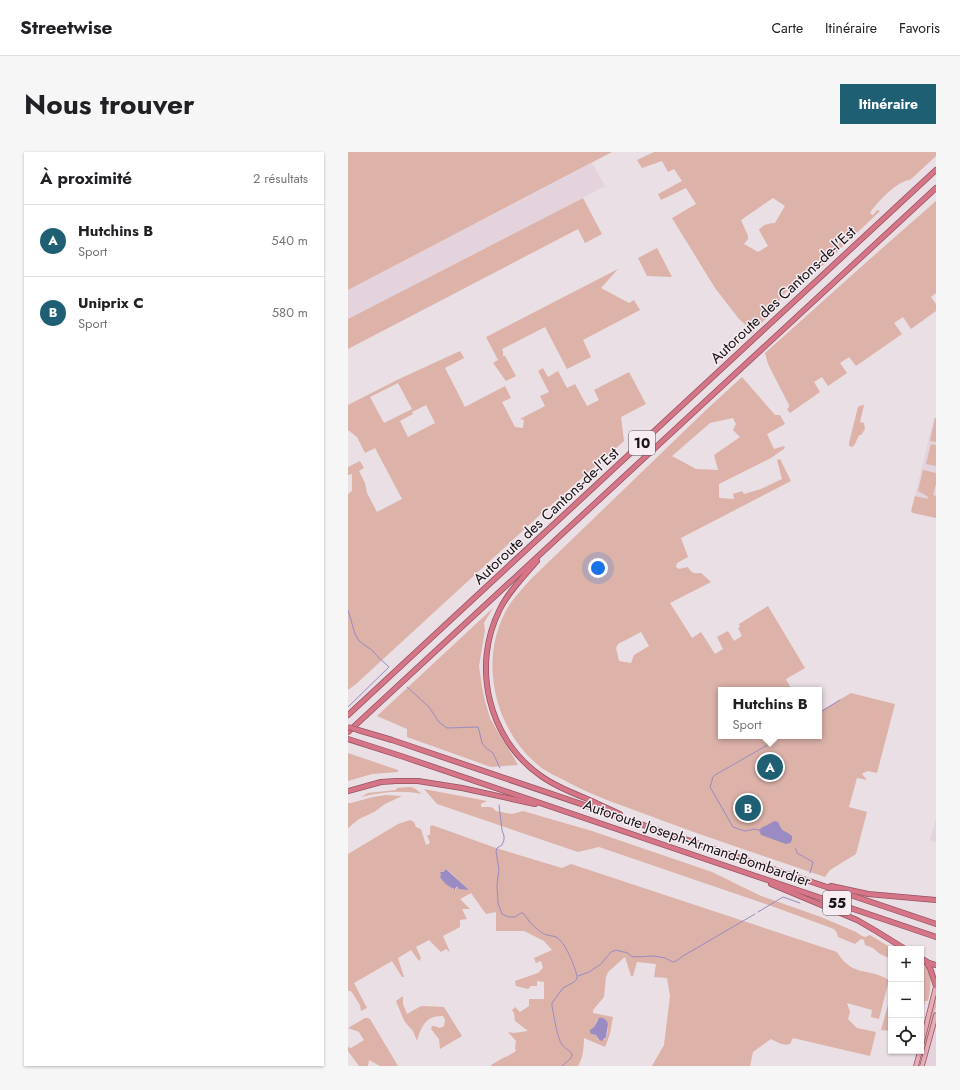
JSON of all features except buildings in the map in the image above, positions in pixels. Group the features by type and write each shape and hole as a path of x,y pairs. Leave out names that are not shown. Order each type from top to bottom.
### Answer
{"highway":[{"name":"Autoroute des Cantons-de-l'Est","path":"348,715 936,170"},
{"name":"Autoroute des Cantons-de-l'Est","path":"348,732 936,188"},
{"path":"547,548 506,598 492,628 487,650 486,671 487,688 493,711 501,731 514,751 541,776 559,787 644,825"},
{"path":"348,727 392,740 644,825"},
{"path":"348,739 404,756 564,811"},
{"path":"348,791 381,782 423,782 482,792 564,811"},
{"name":"Autoroute Joseph-Armand-Bombardier","path":"564,811 936,937"},
{"name":"Autoroute Joseph-Armand-Bombardier","path":"644,825 936,924"},
{"path":"738,870 851,918 872,928 901,946"},
{"path":"806,880 861,893 936,900"},
{"path":"926,962 936,965"},
{"path":"926,962 930,968 936,986"}],"main road":[{"path":"924,1034 936,986"},
{"path":"922,1066 936,1015"},
{"path":"916,1066 919,1054"}],"shaded area":[{"path":"348,152 612,152 348,290"},
{"path":"654,152 936,152 936,156 910,180 900,184 882,198 870,213 873,215 877,210 880,211 820,268 814,266 781,297 779,302 781,305 759,325 752,334 747,333 744,328 746,325 739,319 715,288 672,218 696,204 686,188 661,200 658,194 682,181 674,169 668,172 662,161 642,168 637,160","holes":["773,198 785,206 775,223 770,223 759,230 768,246 758,252 744,244 748,239 748,236 741,220"]},
{"path":"592,163 605,186 348,319 348,290"},
{"path":"583,198 602,234 585,243 578,229 348,349 348,319"},
{"path":"936,201 936,293 931,297 936,304 936,311 911,329 903,317 894,323 902,334 856,366 849,357 840,363 847,373 828,386 822,377 814,382 820,392 790,413 787,409 789,405 768,364 765,353"},
{"path":"657,248 672,277 647,276 638,258"},
{"path":"618,269 601,288 629,303 634,300 640,310 583,340 591,357 567,369 545,327 502,349 503,356 505,356 516,376 506,381 493,363 498,360 486,337"},
{"path":"460,351 464,358 445,368 465,407 505,386 511,398 502,402 515,427 523,428 524,420 520,419 545,406 540,396 549,392 538,371 543,368 548,377 558,371 567,388 575,384 587,406 599,400 594,390 629,372 646,404 621,417 624,441 542,513 348,690 348,494 352,491 352,474 348,475 348,467 360,461 364,468 359,471 365,483 367,493 377,512 402,499 375,448 365,453 357,437 348,430 348,405 397,380","holes":["398,383 412,409 384,423 370,397","426,405 435,423 408,437 400,421 413,414 412,412"]},
{"path":"742,377 775,415 780,415 785,424 767,434 774,449 784,446 785,448 771,458 719,484 719,497 734,499 733,494 742,491 744,494 761,489 782,479 777,460 780,459 791,481 681,538 688,557 677,563 676,567 679,569 688,567 693,573 701,573 711,582 670,603 692,638 701,632 715,654 723,649 717,637 728,631 734,641 742,636 738,628 740,627 739,624 768,606 805,668 786,679 790,687 718,687 718,739 822,739 822,710 851,693 895,704 877,773 868,771 863,773 862,774 867,780 857,778 849,807 867,812 856,854 830,870 825,877 705,836 615,803 579,788 543,769 526,754 512,735 502,715 495,693 493,670 494,647 500,625 512,601 531,579","holes":["733,418 736,424 733,430 740,437 714,455 718,470 696,469 672,456 710,423","641,632 649,646 634,655 631,663 619,661 616,648 618,644"]},
{"path":"864,405 860,422 864,423 865,429 861,435 859,435 852,447 849,446 849,443 858,407"},
{"path":"934,418 936,418 936,501 915,496"},
{"path":"936,418 936,442 930,441"},
{"path":"931,444 936,445 936,466 926,464"},
{"path":"923,470 936,473 936,484 933,495 936,496 936,518 913,513 911,511 915,496 929,499 927,496 918,491"},
{"path":"493,608 484,623 485,630 479,666 482,687 490,718 518,765 491,767 407,737 407,729 377,716"},
{"path":"348,753 398,770 398,772 372,774 348,781"},
{"path":"410,787 422,794 392,792 361,797 368,793"},
{"path":"424,789 487,801 481,804 481,807 490,807 496,811 512,814 523,811 592,831 712,872 761,896 821,917 862,936 865,937 870,935 888,946 888,958 880,954 873,948 865,945 864,940 861,939 855,944 838,937 834,929 599,847 578,852 437,804"},
{"path":"386,795 402,796 359,819 348,828 348,803"},
{"path":"936,818 936,842 930,840"},
{"path":"410,820 414,822 416,827 421,829 426,845 430,843 427,835 430,835 430,827 432,825 496,848 562,868 571,864 837,952 849,966 888,980 879,1019 871,1017 872,1010 847,1003 850,1012 848,1019 857,1028 876,1032 870,1056 793,1038 790,1044 780,1043 771,1039 753,1052 750,1066 652,1066 664,1045 670,996 667,978 654,977 656,964 637,962 633,976 631,976 625,957 608,972 604,997 593,1010 593,1013 613,1017 610,1034 605,1047 584,1038 583,1052 578,1066 491,1066 516,1051 516,1041 508,1032 514,1033 528,1031 515,1021 512,1010 515,1007 520,1012 529,1006 529,999 544,999 544,982 537,981 537,986 531,986 528,989 516,986 515,981 538,973 543,968 541,961 536,963 534,958 552,950 544,941 524,931 496,931 496,912 486,914 471,893 460,899 470,909 462,909 467,919 460,920 460,927 443,936 450,952 446,949 441,952 429,940 416,947 421,958 419,961 411,950 398,958 404,977 402,977 392,961 354,983 367,1008 361,1011 360,1005 351,991 348,991 348,854 398,824","holes":["447,869 468,889 457,886 455,891 454,888 448,886 440,877 442,872","597,1020 606,1021 608,1028 607,1034 604,1040 598,1040 596,1035 591,1034 591,1029 594,1027"]},
{"path":"774,821 778,822 783,830 792,836 790,843 786,844 761,835 759,830"},
{"path":"446,869 468,890 459,889 457,886 454,891 454,888 446,884 440,877 440,872 443,872"},
{"path":"924,966 927,968 930,975 930,994 928,1001 925,1001 924,1005"},
{"path":"936,993 936,1007 924,1050 924,1043"},
{"path":"403,996 403,1004 407,1014 421,1006 444,1007 462,1036 440,1049 439,1039 431,1029 432,1026 440,1028 444,1026 445,1020 443,1016 437,1016 425,1023 420,1031 417,1041 413,1031 405,1022 396,1001"},
{"path":"888,1005 888,1031 881,1030"},
{"path":"365,1018 370,1019 398,1066 380,1066 369,1060 368,1066 359,1066 348,1051 348,1047 351,1048 364,1040 359,1032 348,1028"},
{"path":"599,1018 605,1019 608,1024 606,1037 602,1041 590,1032"},
{"path":"936,1028 936,1066 925,1066 930,1045"}],"waterway":[{"path":"348,610 355,634 359,641 373,651 389,667 348,707"},
{"path":"407,687 429,707 439,722 447,728 478,727 482,743 493,753 500,768"},
{"path":"822,711 840,700"},
{"path":"759,830 755,829 745,831 733,827 710,787 715,775 778,739"},
{"path":"499,805 504,840 502,845 497,848 496,852 499,869 497,885 498,903 502,914 509,917 515,917 523,913 541,932 559,939 569,955 577,976 577,979 574,982 563,988 552,1003 560,1041 562,1045 572,1054 571,1058 562,1066"},
{"path":"795,848 797,853 813,862 810,873"},
{"path":"758,912 783,897 800,903"},
{"path":"578,976 589,972 601,964 611,952 616,950 628,953 635,957 654,956 665,958 673,962 676,961 755,914"}],"place":[{"name":"Hutchins B","path":"770,767"},
{"name":"Uniprix C","path":"748,808"}]}
